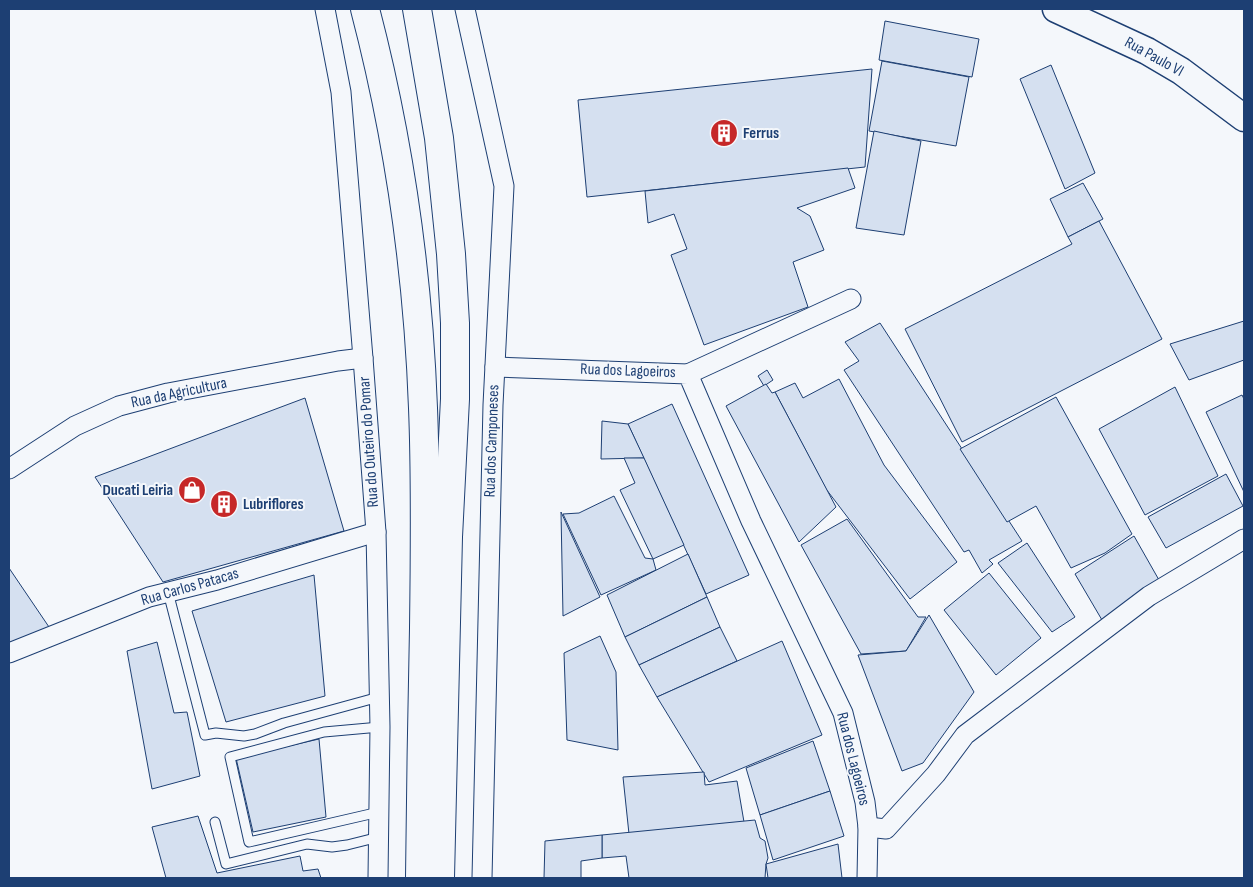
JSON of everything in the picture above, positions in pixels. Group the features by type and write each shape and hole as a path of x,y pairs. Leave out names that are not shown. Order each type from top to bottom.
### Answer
{"highway":[{"path":"364,9 379,63 404,197 411,249 423,408 425,544 420,878"},
{"path":"417,9 439,138 456,323 456,399 448,537 440,878"}],"main road":[{"name":"Rua Paulo VI","path":"1056,9 1108,31 1156,56 1181,71 1244,118"}],"street":[{"name":"Rua do Outeiro do Pomar","path":"325,9 341,92 376,532 380,727 378,878"},
{"name":"Rua dos Camponeses","path":"465,9 504,186 495,367 482,878"},
{"path":"688,374 850,300"},
{"name":"Rua da Agricultura","path":"9,468 75,426 119,406 168,393 363,358"},
{"name":"Rua dos Lagoeiros","path":"495,367 688,374 751,522 843,713 865,802 868,827 886,829 936,774 965,735 1149,596 1244,538"},
{"name":"Rua Carlos Patacas","path":"9,653 149,598 217,580 376,532"},
{"path":"867,878 868,827"}],"lane":[{"path":"168,592 205,735 216,733 244,736 255,734 284,723 379,697"},
{"path":"379,812 249,842 230,757 324,732 380,727"},
{"path":"215,822 226,864 307,844 332,847 347,846 379,837"}],"building":[{"path":"885,21 979,39 972,77 879,60"},
{"path":"882,61 969,77 956,146 869,131"},
{"path":"1051,65 1095,173 1065,189 1020,79"},
{"name":"Ferrus","path":"872,69 865,167 587,197 578,100"},
{"path":"874,131 921,141 904,235 856,228"},
{"path":"848,168 855,188 797,208 810,216 824,250 793,262 808,307 704,345 671,255 687,249 674,214 648,223 645,191"},
{"path":"1083,183 1103,219 1068,237 1050,199"},
{"path":"1099,221 1162,339 962,442 905,329 1072,244 1068,237"},
{"path":"1244,321 1244,360 1189,380 1170,344"},
{"path":"880,323 1022,541 989,560 993,564 982,573 969,550 964,552 844,370 859,361 845,342"},
{"path":"767,370 773,380 764,386 758,376"},
{"path":"839,379 884,465 957,562 910,599 826,489 775,392 795,383 803,398"},
{"path":"766,384 772,393 775,392 836,507 799,542 726,406"},
{"path":"1175,387 1218,476 1145,515 1099,429"},
{"path":"1242,395 1244,399 1244,492 1206,412"},
{"path":"1056,397 1132,534 1105,553 1071,568 1036,506 1007,522 960,449"},
{"name":"Lubriflores","path":"305,398 344,531 163,582 95,477"},
{"path":"672,404 749,575 706,594 628,424"},
{"path":"602,421 628,424 644,458 601,459"},
{"path":"624,458 644,458 684,545 653,559 620,490 635,483"},
{"path":"1226,474 1243,506 1166,548 1148,517"},
{"path":"614,496 645,558 653,559 656,570 601,595 563,514 579,513"},
{"path":"561,512 600,597 563,616"},
{"path":"847,519 918,617 926,617 906,651 861,654 801,545"},
{"path":"1134,536 1159,580 1102,620 1075,574"},
{"path":"1027,543 1075,617 1052,632 998,563"},
{"path":"688,554 707,597 625,637 607,595"},
{"path":"9,568 49,627 9,643"},
{"path":"989,573 1041,638 996,675 944,610"},
{"path":"314,575 325,696 226,722 192,611"},
{"path":"707,597 720,627 639,665 625,637"},
{"path":"929,615 974,692 923,763 902,771 858,655 906,651"},
{"path":"720,627 737,661 657,697 639,665"},
{"path":"600,636 616,672 618,750 567,740 564,653"},
{"path":"782,641 822,735 709,782 657,697"},
{"path":"157,642 174,713 187,712 200,776 152,789 127,651"},
{"path":"319,739 326,817 253,832 236,758"},
{"path":"813,741 830,791 760,815 746,768"},
{"path":"704,772 705,785 737,781 744,822 629,834 623,777"},
{"path":"830,791 844,836 773,860 760,815"},
{"path":"198,816 217,873 300,856 303,871 318,869 321,878 166,878 152,827"},
{"path":"755,820 760,838 765,841 768,858 765,878 629,878 626,856 602,858 602,835"},
{"path":"602,835 602,858 581,861 581,878 544,878 545,841"},
{"path":"838,844 842,878 768,878 766,864"}],"place":[{"name":"Ferrus","path":"724,133"},
{"name":"Ducati Leiria","path":"192,490"},
{"name":"Lubriflores","path":"224,504"}]}
